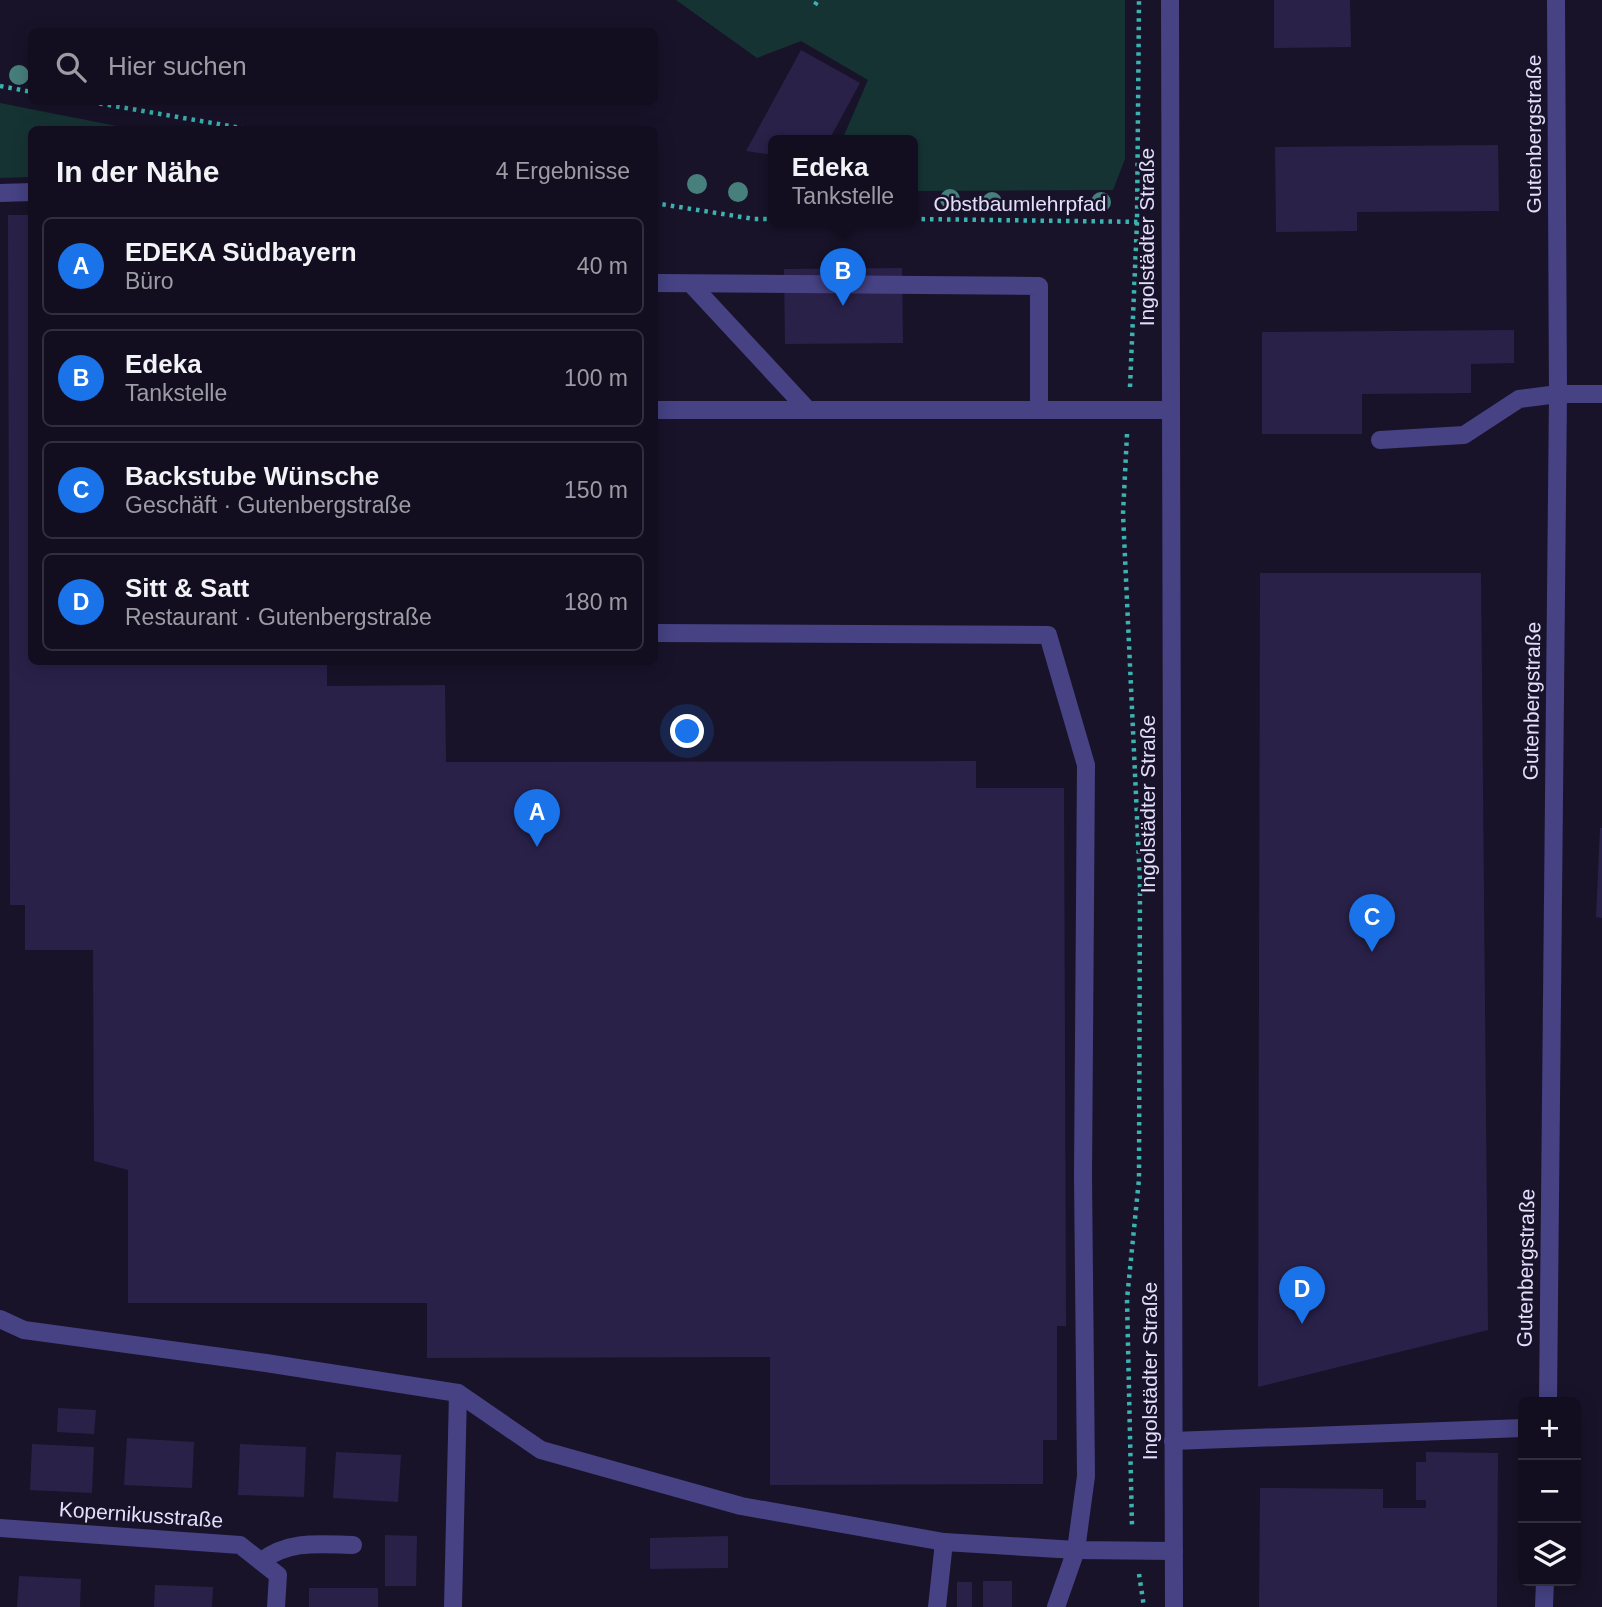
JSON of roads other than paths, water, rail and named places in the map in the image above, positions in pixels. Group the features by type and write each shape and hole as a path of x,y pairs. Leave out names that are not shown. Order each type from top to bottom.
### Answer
{"street":[{"name":"Ingolstädter Straße","path":"1170,0 1174,1607"},
{"name":"Gutenbergstraße","path":"1548,1397 1558,394 1556,0"},
{"path":"0,193 28,192"},
{"path":"658,283 1040,286 1040,410"},
{"path":"691,284 808,410"},
{"path":"1380,440 1464,435 1520,398 1558,394 1602,394"},
{"path":"658,410 1170,410"},
{"path":"658,633 1048,635 1086,765 1083,1162 1086,1476 1076,1550 1056,1607"},
{"path":"0,1319 24,1330 266,1363 458,1393 541,1450 741,1506 944,1542 1076,1550 1174,1551"},
{"path":"453,1607 458,1393"},
{"path":"1173,1441 1518,1428"},
{"name":"Kopernikusstraße","path":"0,1528 240,1545 278,1575 276,1607"},
{"path":"937,1607 944,1542"},
{"path":"261,1561 277,1549 298,1543 353,1545"},
{"path":"1545,1586 1545,1607"}],"place":[{"name":"Edeka","path":"843,306"},
{"name":"EDEKA Südbayern","path":"537,847"},
{"name":"Backstube Wünsche","path":"1372,952"},
{"name":"Sitt & Satt","path":"1302,1324"}]}
